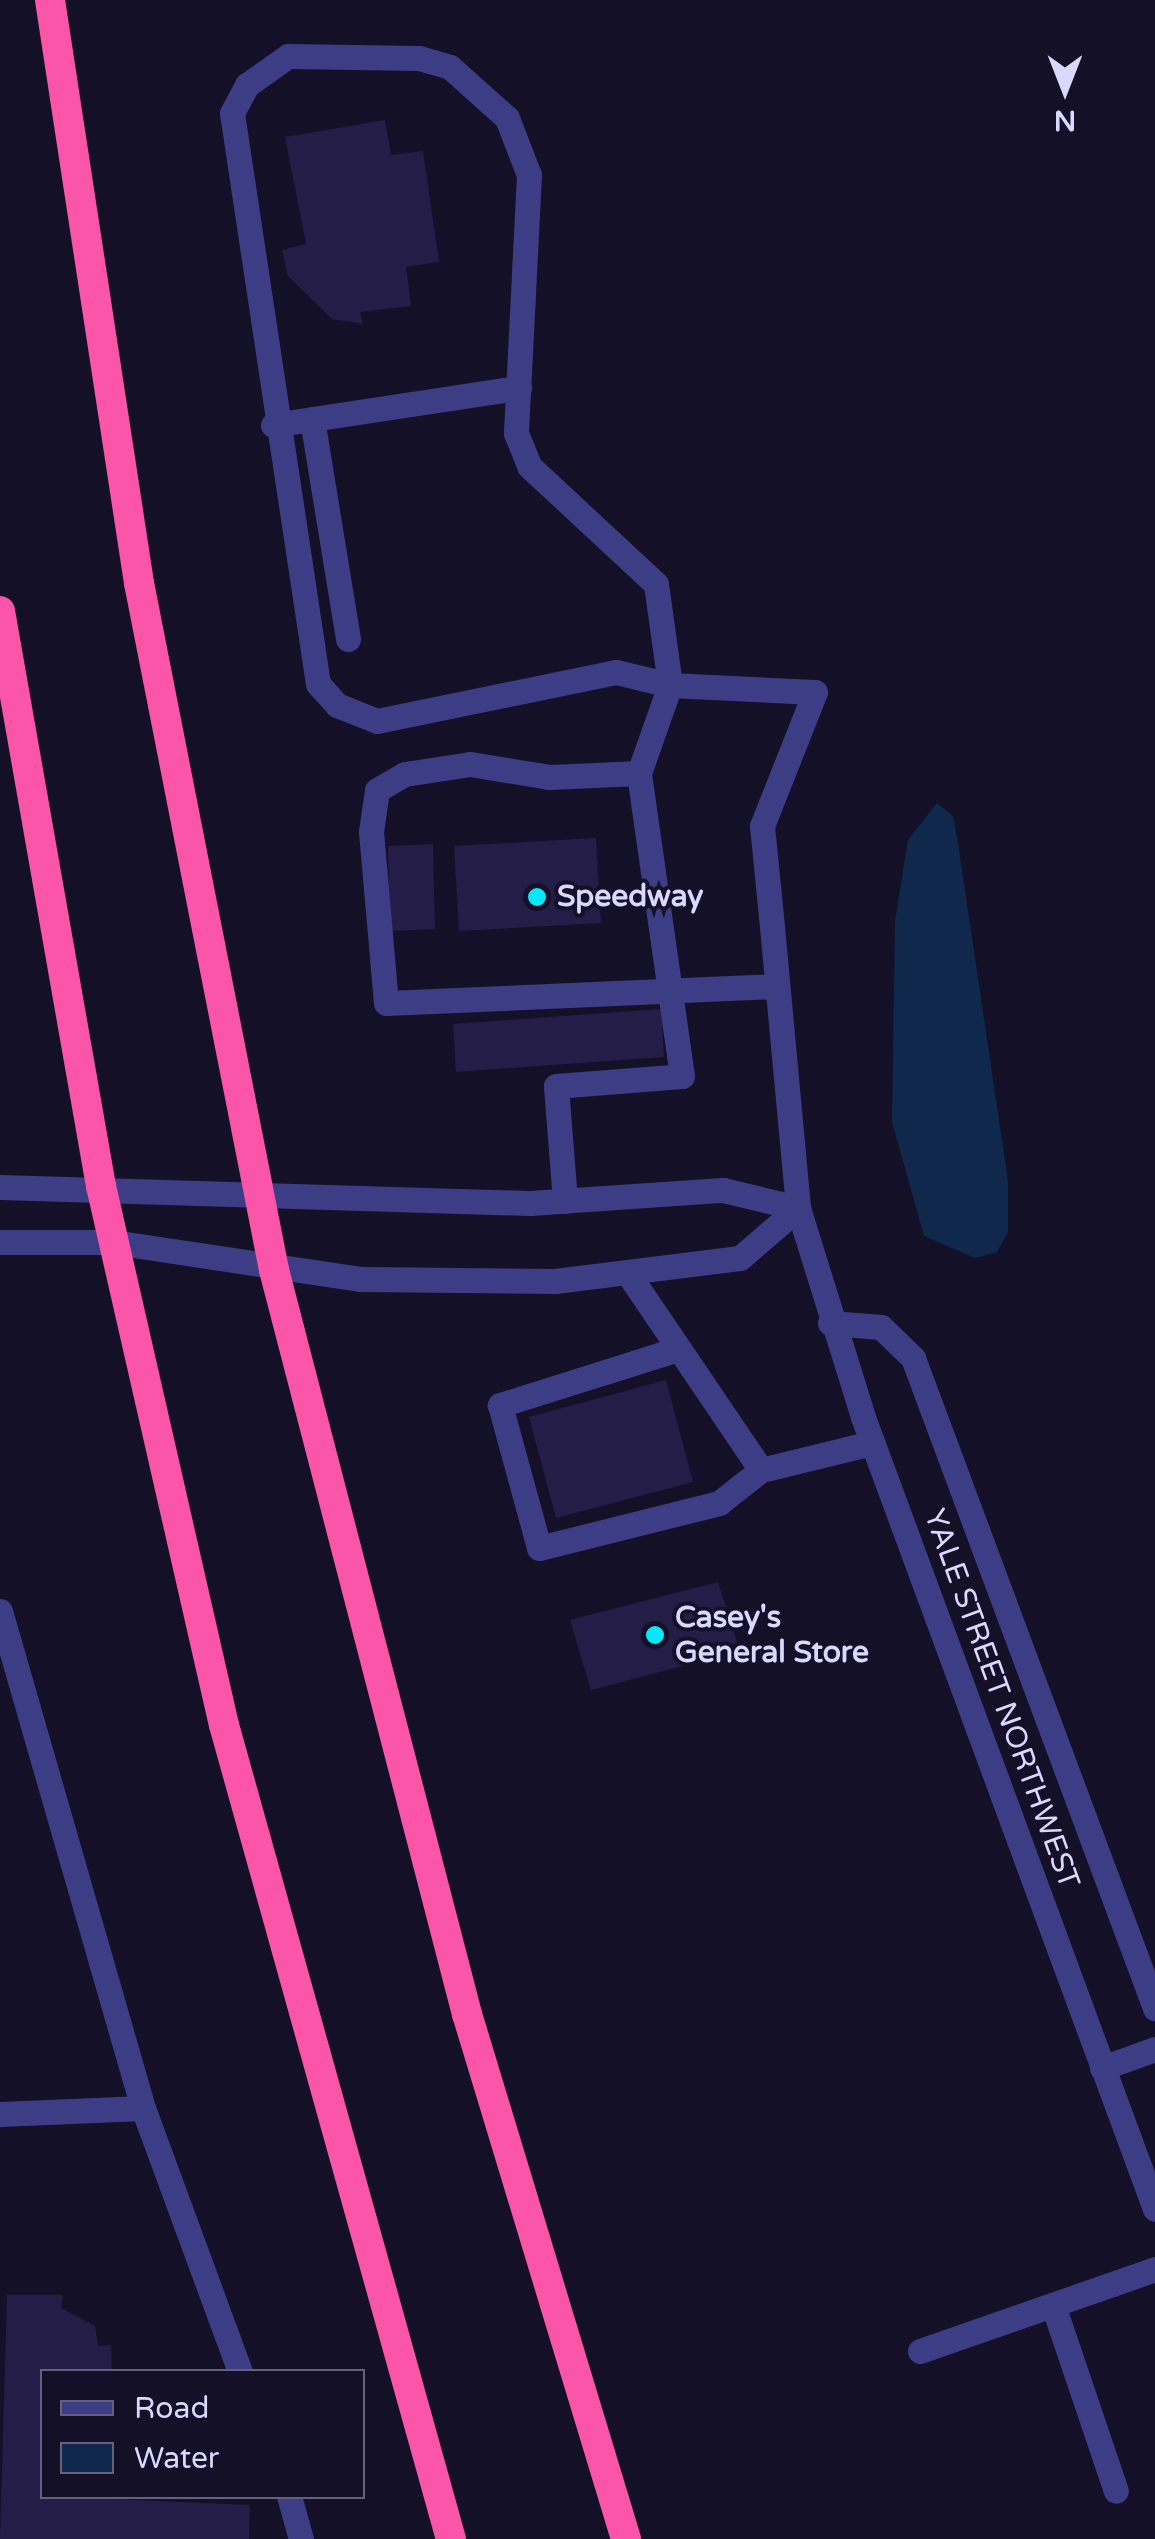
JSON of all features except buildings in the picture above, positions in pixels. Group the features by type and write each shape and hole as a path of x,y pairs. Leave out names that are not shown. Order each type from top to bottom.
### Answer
{"highway":[{"path":"50,0 139,583 274,1270 452,1958 626,2539"},
{"path":"0,611 101,1186 229,1744 451,2539"}],"street":[{"path":"564,1201 556,1086 682,1076 639,773 670,685 656,584 529,466 516,434 529,175 507,118 450,67 419,58 288,56 246,85 232,113 299,603 318,684 337,706 377,721 616,672 670,685"},
{"path":"273,425 519,388"},
{"path":"312,420 348,639"},
{"name":"YALE STREET NORTHWEST","path":"670,685 815,692 762,826 798,1208 830,1323 872,1443 1155,2209"},
{"path":"639,773 549,777 470,764 404,774 377,790 371,832 386,1004 777,986"},
{"path":"0,1187 101,1186 260,1198 564,1201 723,1190 798,1208"},
{"path":"0,1242 113,1242 274,1270 380,1280 626,1272 740,1258 798,1208"},
{"path":"626,1272 761,1470"},
{"path":"830,1323 881,1327 913,1358 1155,2008"},
{"path":"678,1350 500,1404 539,1548 720,1503 761,1470 872,1443"},
{"path":"0,1610 143,2108 239,2369"},
{"path":"1102,2068 1155,2049"},
{"path":"0,2114 143,2108"},
{"path":"920,2351 1155,2270"},
{"path":"1053,2305 1116,2492"},
{"path":"290,2499 300,2539"}],"water":[{"path":"937,803 953,816 1008,1181 1008,1232 997,1252 975,1258 924,1236 892,1122 895,921 908,840"}],"place":[{"name":"Speedway","path":"537,897"},
{"name":"Casey's General Store","path":"655,1635"}]}
